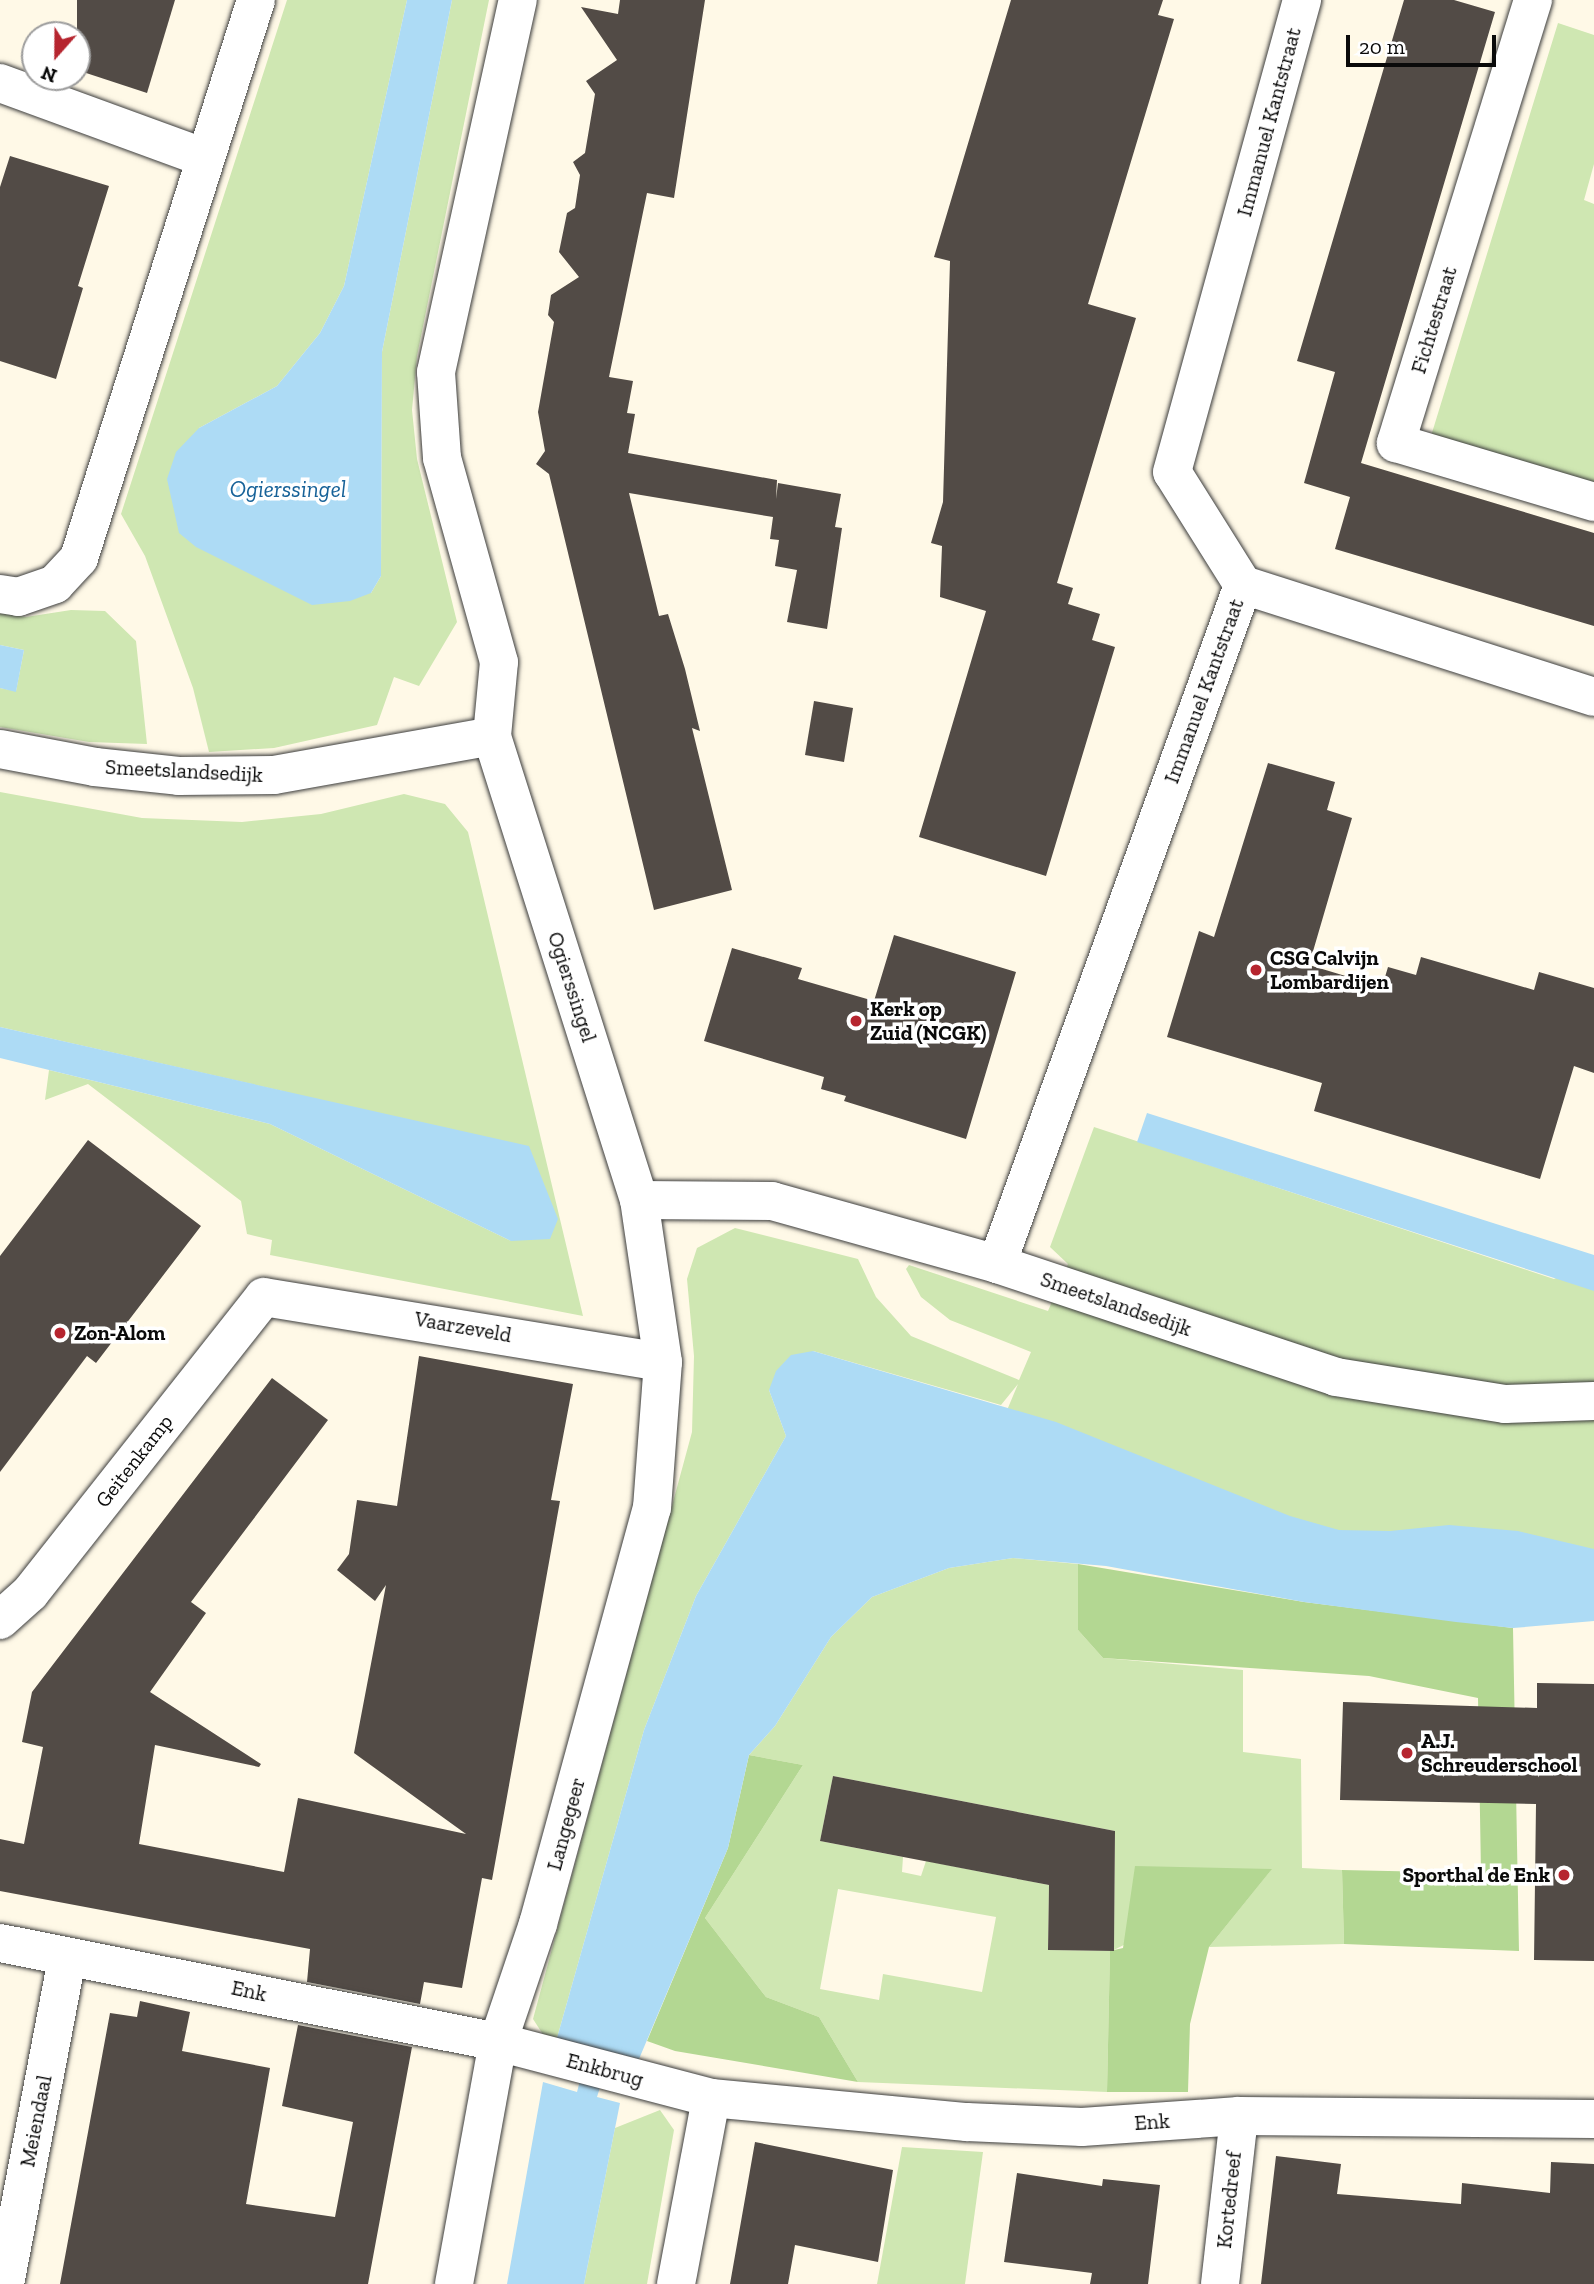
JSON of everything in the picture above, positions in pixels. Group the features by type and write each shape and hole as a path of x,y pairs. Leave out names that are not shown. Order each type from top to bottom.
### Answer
{"street":[{"path":"0,594 18,597 55,584 79,558 256,0"},
{"name":"Ogierssingel","path":"519,0 436,372 442,458 499,662 492,736 639,1200 663,1362"},
{"name":"Immanuel Kantstraat","path":"997,1264 1243,585 1172,472 1302,0"},
{"name":"Fichtestraat","path":"1533,0 1396,443 1594,502"},
{"path":"0,83 205,158"},
{"path":"1243,585 1594,697"},
{"name":"Smeetslandsedijk","path":"0,749 94,767 179,776 274,775 492,736"},
{"name":"Smeetslandsedijk","path":"639,1200 772,1201 997,1264 1336,1377 1506,1404 1594,1401"},
{"name":"Vaarzeveld","path":"264,1297 663,1362"},
{"name":"Geitenkamp","path":"0,1620 30,1593 264,1297"},
{"name":"Langegeer","path":"454,2284 513,2045 538,1924 652,1508 663,1362"},
{"name":"Enk","path":"0,1943 67,1959 513,2045"},
{"name":"Meiendaal","path":"5,2284 67,1959"},
{"name":"Enkbrug","path":"513,2045 711,2098"},
{"path":"676,2284 711,2098"},
{"name":"Enk","path":"711,2098 967,2122 1082,2127 1239,2116 1594,2119"},
{"name":"Kortedreef","path":"1220,2284 1239,2116"}],"green space":[{"path":"287,0 407,0 344,286 320,333 277,386 199,428 371,593 381,576 382,352 452,0 489,0 417,356 412,410 417,459 457,622 419,686 394,677 377,725 274,748 209,752 193,688 145,556 121,514"},
{"path":"1558,23 1594,35 1594,164 1584,200 1594,204 1594,485 1431,436"},
{"path":"71,610 105,611 136,641 147,744 89,742 0,727 0,688 16,691 24,650 0,645 0,612 26,617"},
{"path":"0,792 142,818 242,822 321,814 404,794 445,804 468,832 583,1316 270,1255 272,1240 247,1234 241,1201 88,1084 45,1100 49,1070 270,1124 511,1241 282,1091 0,1027"},
{"path":"1094,1127 1554,1279 1594,1260 1594,1581 1429,1574 1005,1415 1018,1384 1001,1405 813,1351 769,1390 786,1436 696,1596 644,1730 557,2038 544,2036 533,2019 692,1432 694,1356 687,1279 697,1248 735,1228 858,1259 876,1297 911,1336 1019,1380 1031,1352 950,1320 921,1297 906,1269 909,1265 1048,1311 1068,1264 1050,1247"},
{"path":"1013,1558 1078,1564 1078,1630 1103,1658 1243,1670 1243,1752 1301,1759 1302,1868 1342,1870 1344,1944 1209,1947 1271,1870 1114,1950 1115,1831 833,1776 820,1841 903,1857 902,1872 921,1876 926,1861 1049,1885 1048,1950 1112,1951 1107,2092 858,2082 819,2017 766,1997 705,1918 803,1765 749,1755 775,1726 831,1637 872,1597 949,1568","holes":["838,1889 996,1917 982,1992 883,1974 879,2000 820,1989"]},
{"path":"1078,1564 1304,1602 1513,1628 1519,1951 1344,1944 1342,1870 1481,1873 1478,1698 1369,1676 1103,1658 1078,1630"},
{"path":"749,1755 803,1765 705,1918 766,1997 819,2017 858,2082 675,2051 647,2041 728,1848"},
{"path":"1135,1866 1272,1869 1209,1947 1190,2024 1188,2092 1107,2092 1110,1951 1123,1948"},
{"path":"660,2110 674,2130 647,2284 584,2284 615,2128"},
{"path":"902,2147 983,2152 965,2284 877,2284"}],"water":[{"name":"Ogierssingel","path":"407,0 452,0 382,352 381,576 371,593 350,601 312,605 196,547 179,533 167,479 176,452 199,428 277,386 320,333 344,286"},
{"path":"0,645 24,650 16,692 0,688"},
{"path":"0,1027 529,1146 558,1219 550,1239 511,1241 270,1124 0,1058"},
{"path":"1147,1113 1594,1255 1594,1291 1137,1142"},
{"path":"813,1351 1056,1422 1290,1516 1339,1530 1390,1531 1449,1525 1518,1531 1594,1549 1594,1621 1513,1628 1456,1622 1304,1602 1106,1566 1013,1558 949,1568 872,1597 831,1637 775,1726 749,1755 728,1848 639,2059 611,2052 597,2097 620,2103 584,2284 507,2284 543,2082 577,2092 589,2046 557,2038 644,1730 696,1596 786,1436 769,1390 776,1371 791,1355"}],"building":[{"path":"77,0 175,0 147,93 91,75 91,21 77,21"},
{"path":"620,0 705,0 674,198 647,193 609,377 633,381 627,413 635,414 628,453 777,480 776,499 778,483 841,494 835,527 842,528 827,629 787,622 797,570 775,566 779,540 770,539 773,517 629,493 659,616 668,614 685,669 700,731 692,728 732,890 654,910 549,474 536,464 545,451 538,412 554,322 548,315 551,295 579,277 559,252 567,213 575,208 580,175 573,162 585,153 595,94 586,81 617,60 581,7 618,14"},
{"path":"1011,0 1163,0 1158,15 1174,19 1088,304 1136,318 1057,583 1073,588 1068,604 1100,614 1092,640 1115,647 1046,876 919,837 986,611 940,597 942,546 931,543 943,502 950,261 934,257"},
{"path":"1404,0 1454,0 1495,12 1361,463 1594,533 1594,626 1335,549 1350,497 1304,483 1335,372 1297,361"},
{"path":"10,156 109,186 78,286 83,288 56,379 0,361 0,187"},
{"path":"814,701 853,708 844,762 805,755"},
{"name":"CSG Calvijn Lombardijen","path":"1268,763 1335,782 1327,810 1352,818 1309,965 1382,987 1388,967 1416,975 1421,957 1534,990 1539,972 1594,988 1594,1073 1574,1066 1540,1179 1314,1111 1322,1083 1167,1037 1199,931 1214,937"},
{"name":"Kerk op Zuid (NCGK)","path":"894,935 1016,972 966,1139 844,1101 846,1096 821,1089 824,1077 704,1041 732,948 802,968 798,979 874,1001"},
{"name":"Zon-Alom","path":"88,1140 201,1226 96,1363 87,1356 0,1472 0,1256"},
{"path":"419,1356 573,1384 551,1500 560,1501 492,1880 482,1878 462,1988 424,1982 420,2004 307,1982 310,1949 0,1891 0,1839 24,1844 43,1747 22,1742 32,1692 272,1378 328,1420 191,1602 206,1613 150,1692 261,1764 259,1767 155,1745 139,1844 284,1872 298,1798 466,1834 354,1753 386,1585 375,1601 337,1570 349,1554 357,1500 397,1506"},
{"path":"1537,1683 1594,1684 1594,1961 1534,1960 1536,1804 1340,1800 1343,1702 1537,1708"},
{"path":"833,1776 1115,1831 1114,1951 1048,1950 1049,1885 820,1841"},
{"path":"140,2001 190,2012 182,2051 270,2068 246,2204 335,2217 353,2122 282,2106 298,2025 412,2047 368,2284 60,2284 110,2013 137,2017"},
{"path":"755,2142 893,2170 878,2262 795,2245 788,2284 730,2284"},
{"path":"1276,2156 1341,2164 1337,2194 1461,2204 1462,2183 1550,2193 1551,2162 1594,2164 1594,2284 1261,2284"},
{"path":"1017,2173 1102,2186 1103,2179 1160,2185 1148,2284 1090,2284 1092,2273 1004,2262"}],"place":[{"name":"CSG Calvijn Lombardijen","path":"1256,970"},
{"name":"Kerk op Zuid (NCGK)","path":"856,1021"},
{"name":"Zon-Alom","path":"60,1333"},
{"name":"A.J. Schreuderschool","path":"1407,1753"},
{"name":"Sporthal de Enk","path":"1564,1875"}]}
